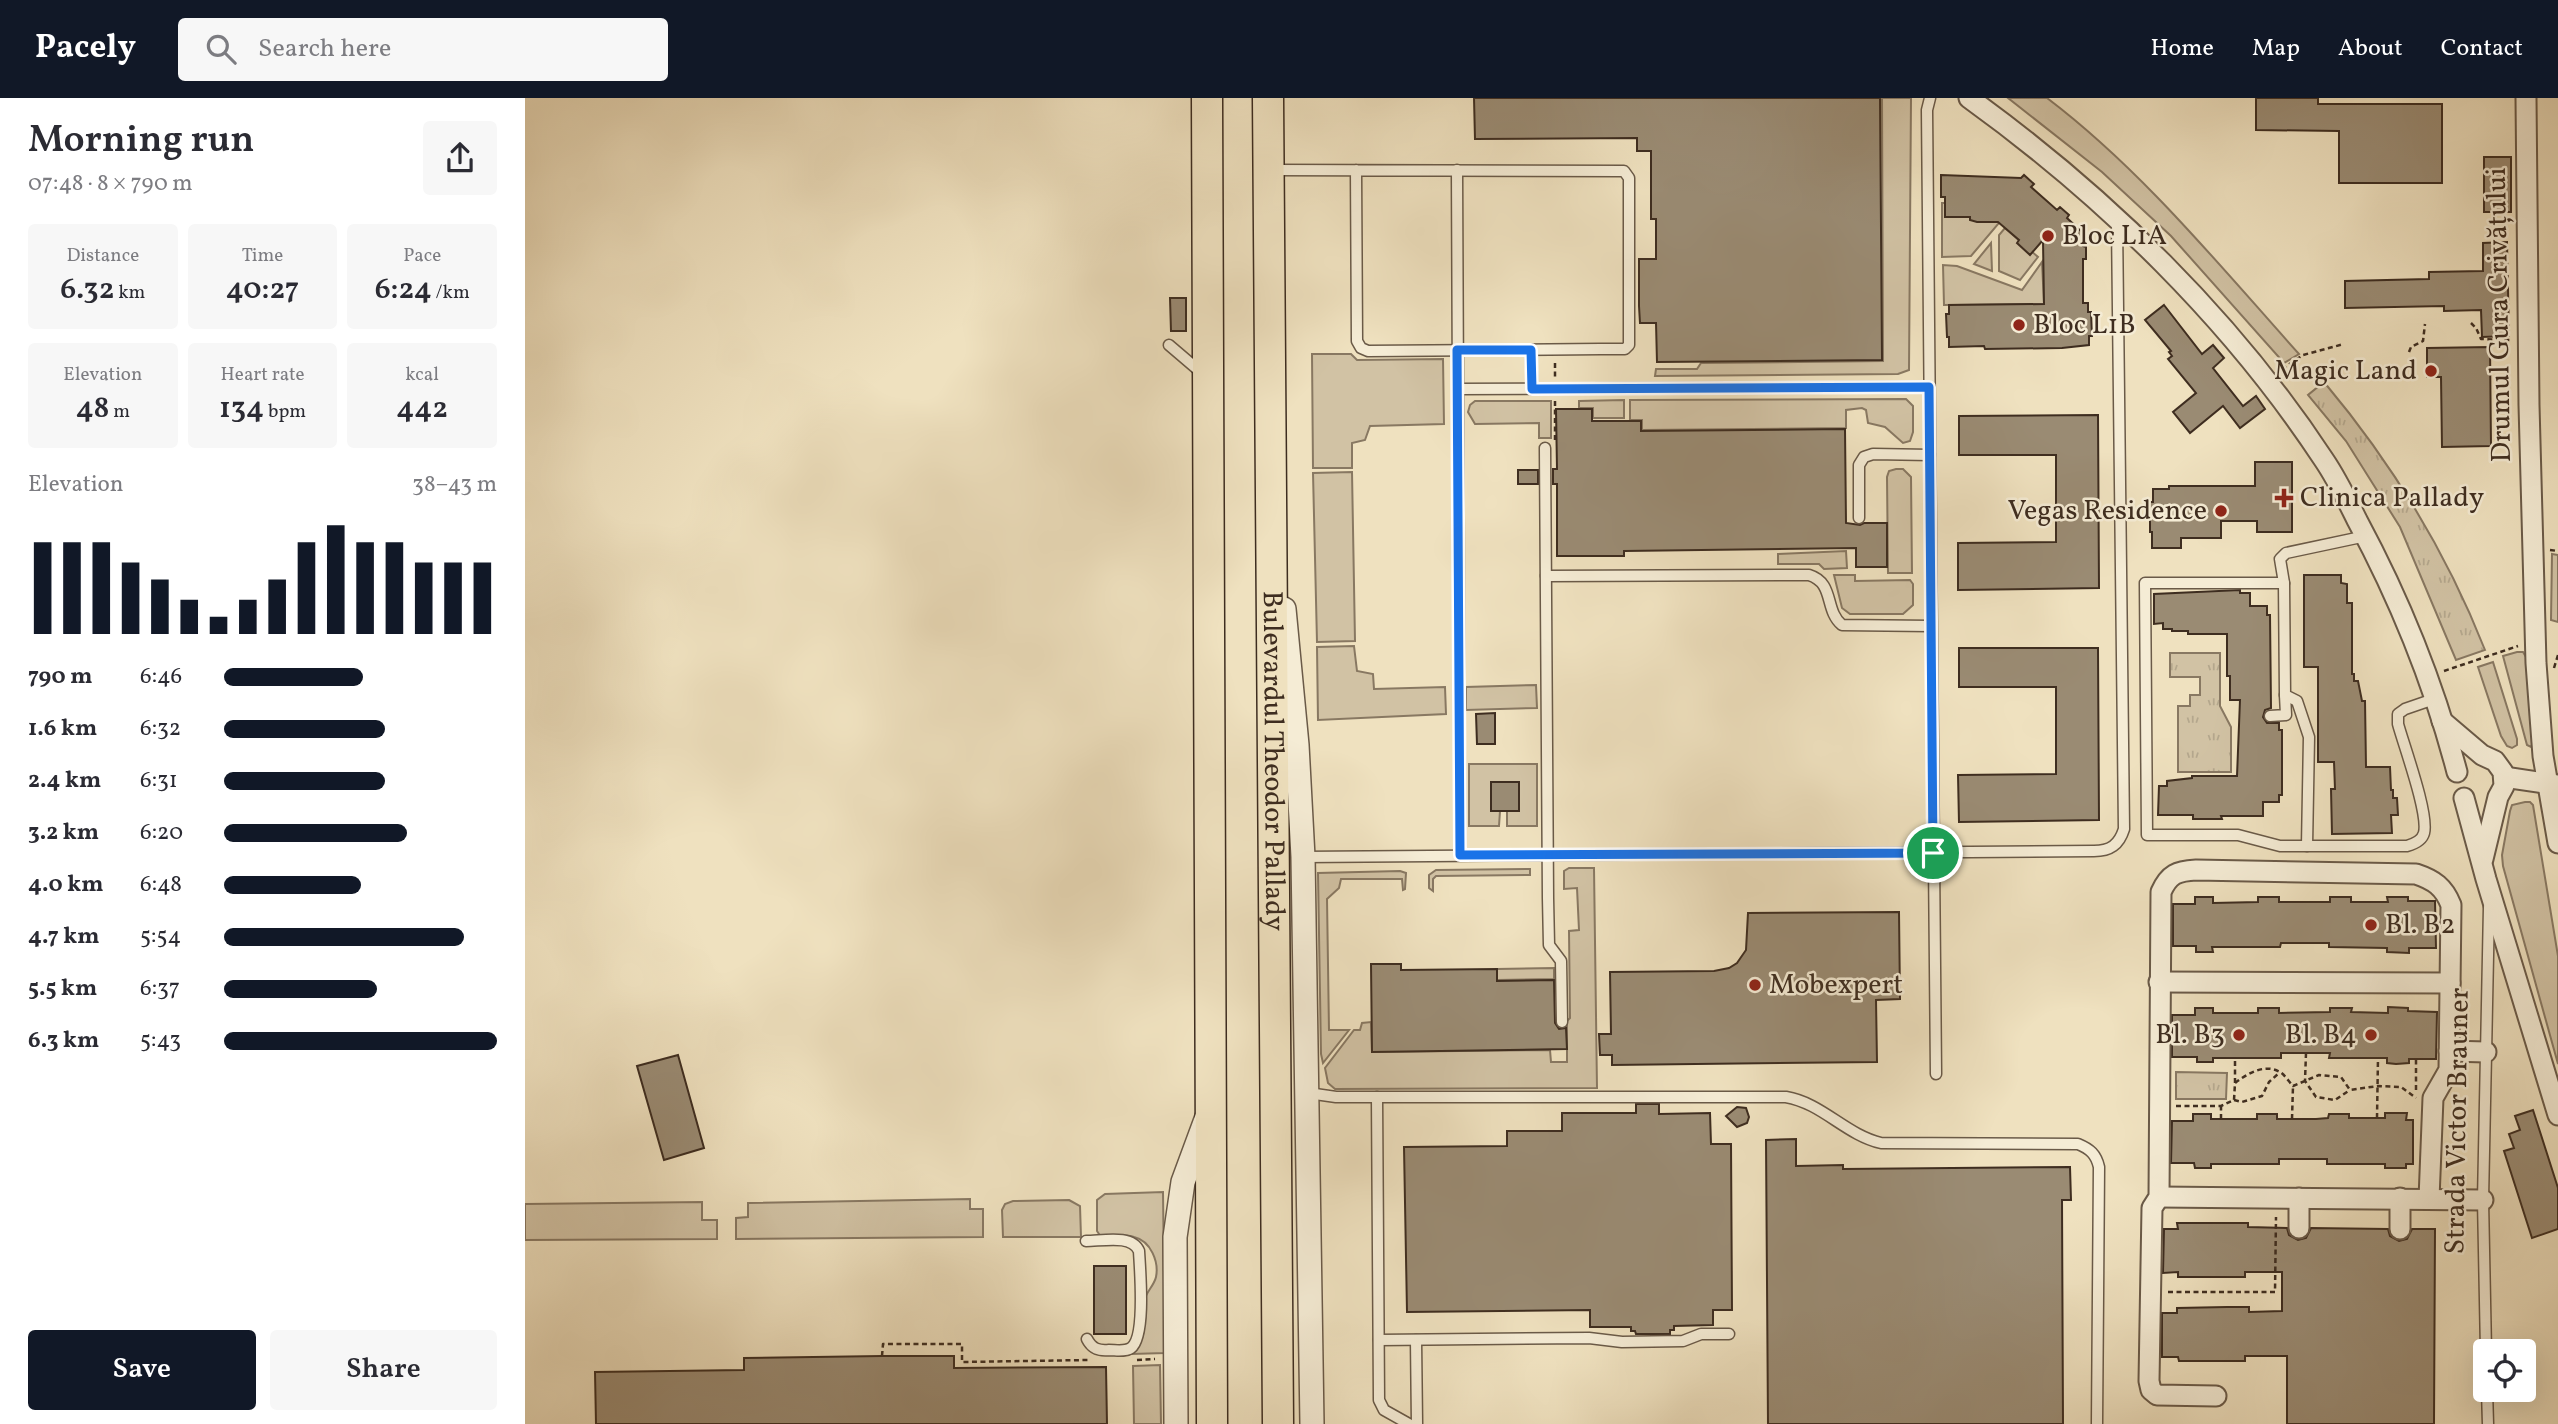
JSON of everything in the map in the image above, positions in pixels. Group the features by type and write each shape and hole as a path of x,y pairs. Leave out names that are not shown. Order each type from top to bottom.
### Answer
{"main road":[{"path":"1207,98 1212,1424"},
{"name":"Bulevardul Theodor Pallady","path":"1268,98 1278,1424"}],"street":[{"path":"1969,98 2038,150 2154,254 2268,384 2325,462 2366,536 2406,621 2442,721 2457,772 2456,786 2464,798 2477,804 2492,802 2498,797"},
{"name":"Drumul Gura Crivățului","path":"2526,98 2528,340 2536,652 2540,723 2553,784 2558,843"},
{"path":"1271,513 1287,635 1303,857 1312,1424"},
{"path":"2442,721 2482,755 2495,761 2504,778 2482,863"},
{"path":"2457,772 2466,759 2482,755"},
{"path":"2504,778 2553,784"},
{"name":"Strada Victor Brauner","path":"2464,798 2558,1115"},
{"path":"2216,1395 2165,1396 2157,1395 2151,1390 2152,1208 2159,1197 2161,892 2170,875 2181,870 2416,874 2431,879 2446,893 2451,905 2449,1070 2433,1098 2429,1199"},
{"path":"2159,982 2450,982"},
{"path":"2449,1051 2486,1052"},
{"path":"1176,1424 1177,1220 1183,1182 1210,1108"},
{"path":"2159,1197 2483,1200"},
{"path":"2299,1198 2299,1228"},
{"path":"2400,1198 2400,1229"}],"lane":[{"path":"1930,98 1927,110 1936,1074"},
{"path":"1269,170 1356,170 1530,170 1625,171 1629,178 1629,345 1625,349 1368,351 1359,345 1356,170"},
{"path":"1457,170 1460,855"},
{"path":"1303,857 2105,851 2114,846 2124,829 2117,219"},
{"path":"1169,345 1207,378"},
{"path":"1531,350 1532,389"},
{"path":"1458,389 1929,387"},
{"path":"1545,448 1549,945 1557,953 1562,965 1562,1021"},
{"path":"1859,518 1859,465 1864,457 1873,454 1930,455"},
{"path":"2270,716 2286,715 2284,583 2280,559 2286,553 2366,536"},
{"path":"1546,576 1809,575 1823,583 1828,591 1833,615 1842,625 1931,626"},
{"path":"2284,583 2145,583 2147,835 2238,835 2280,846 2407,846 2418,842 2424,833 2422,812 2398,724 2398,714 2434,699"},
{"path":"2285,695 2297,701 2309,737 2307,846"},
{"name":"Strada Victor Brauner","path":"2486,1339 2483,1200 2490,891"},
{"path":"1308,1093 1336,1097 1786,1097 1808,1103 1866,1138 1881,1143 2078,1144 2087,1147 2097,1158 2099,1167 2097,1424"},
{"path":"1377,1097 1379,1400 1384,1410 1409,1424"},
{"path":"1086,1241 1130,1241 1137,1246 1140,1330 1135,1343 1126,1350 1101,1351 1092,1347 1087,1339"},
{"path":"1379,1340 1589,1338 1622,1342 1683,1341 1702,1334 1729,1334"},
{"path":"1416,1340 1416,1424"},
{"path":"2487,1402 2488,1424"}],"path":[{"path":"2471,323 2481,339 2528,340"},
{"path":"2410,352 2411,347 2423,341 2425,324"},
{"path":"2282,369 2303,355 2344,344"},
{"path":"2550,550 2558,551"},
{"path":"2439,672 2521,645"},
{"path":"2551,670 2556,668 2558,655"},
{"path":"2306,1053 2305,1081 2316,1097 2335,1100 2350,1090 2378,1086 2401,1087 2416,1098 2433,1098"},
{"path":"2234,1100 2235,1058"},
{"path":"2377,1118 2378,1058"},
{"path":"2235,1083 2248,1073 2263,1069 2280,1072 2293,1086 2292,1119"},
{"path":"2159,1106 2221,1106 2234,1100 2242,1102 2262,1096 2269,1082 2280,1072"},
{"path":"2293,1086 2319,1075 2341,1077 2350,1090"},
{"path":"2221,1106 2221,1119"},
{"path":"2151,1292 2275,1292 2276,1198"},
{"path":"882,1356 883,1344 962,1344 962,1362 1095,1360"},
{"path":"1135,1360 1175,1359"}],"green space":[{"path":"1882,98 1911,98 1909,370 1898,374 1655,376 1656,369 1697,369 1701,363 1883,361"},
{"path":"2008,98 2047,98 2082,126 2148,187 2299,354 2284,363 2171,236 2102,172"},
{"path":"1942,203 1945,203 1946,217 1995,216 1999,223 1971,256 1942,257"},
{"path":"2005,228 2038,257 2020,280 1999,271 1999,235"},
{"path":"1991,243 1992,271 1974,264"},
{"path":"2042,262 2044,304 1944,305 1943,265 1957,266 2022,290"},
{"path":"1312,354 1351,354 1357,360 1443,359 1444,424 1370,426 1365,440 1352,443 1352,468 1313,468"},
{"path":"2324,382 2395,476 2415,509 2453,578 2485,650 2456,660 2400,527 2346,441 2308,395"},
{"path":"1906,399 1913,406 1913,432 1910,441 1903,443 1885,427 1868,423 1866,410 1862,408 1846,410 1846,428 1642,430 1642,420 1630,420 1630,400"},
{"path":"1624,400 1624,418 1593,418 1593,408 1579,408 1579,401"},
{"path":"1475,401 1551,401 1551,438 1539,438 1539,423 1475,424 1468,412"},
{"path":"1903,469 1911,477 1912,573 1888,573 1887,477 1889,471"},
{"path":"1352,472 1355,641 1317,642 1313,473"},
{"path":"1846,551 1847,568 1824,569 1819,564 1778,564 1778,554"},
{"path":"2552,554 2558,555 2558,622 2551,620"},
{"path":"1834,575 1855,575 1855,581 1910,580 1913,584 1913,605 1903,614 1850,614 1842,608"},
{"path":"1354,646 1357,671 1373,674 1374,689 1445,687 1446,714 1318,720 1317,647"},
{"path":"2523,652 2526,657 2536,736 2531,747 2527,745 2503,656"},
{"path":"2170,653 2220,653 2220,706 2231,727 2231,772 2178,772 2178,706 2190,706 2190,695 2200,695 2200,677 2170,677"},
{"path":"2493,662 2517,739 2517,745 2512,748 2507,746 2501,736 2478,667"},
{"path":"1536,685 1537,708 1466,710 1466,687"},
{"path":"1469,764 1537,764 1537,826 1507,826 1507,811 1519,811 1519,782 1491,783 1491,811 1500,811 1499,826 1469,826"},
{"path":"2525,802 2533,805 2558,956 2558,1064 2503,866 2502,855 2512,805"},
{"path":"1569,868 1594,868 1597,1088 1335,1089 1328,1083 1325,1068 1354,1030 1360,1030 1362,1023 1371,1022 1372,1052 1550,1050 1551,1062 1567,1062 1567,1021 1570,1018 1569,931 1579,930 1577,888 1564,889 1564,871"},
{"path":"1530,869 1530,875 1436,876 1433,879 1433,891 1429,888 1429,875 1436,870"},
{"path":"1318,873 1406,873 1403,890 1402,879 1341,879 1339,888 1327,899 1329,1030 1349,1030 1323,1063"},
{"path":"1554,968 1554,979 1497,980 1497,969"},
{"path":"2176,1072 2227,1073 2226,1099 2176,1099"},
{"path":"1163,1192 1165,1353 1132,1354 1142,1338 1145,1299 1157,1271 1155,1259 1149,1247 1140,1239 1126,1236 1101,1237 1097,1231 1097,1200 1105,1194"},
{"path":"970,1199 970,1209 983,1209 983,1237 736,1239 736,1218 748,1217 748,1203"},
{"path":"1069,1200 1080,1206 1081,1237 1003,1237 1002,1210 1005,1204 1013,1201"},
{"path":"702,1202 702,1220 717,1220 717,1239 525,1240 525,1204"},
{"path":"1160,1365 1161,1424 1134,1424 1133,1366"}],"building":[{"path":"1474,98 1880,98 1882,360 1657,362 1656,323 1640,323 1639,306 1639,259 1656,259 1656,219 1651,219 1651,151 1637,151 1637,138 1475,139"},
{"path":"2256,98 2318,98 2318,104 2442,104 2442,183 2339,183 2339,131 2256,130"},
{"path":"2484,157 2511,157 2511,212 2484,212"},
{"path":"1941,175 2021,178 2024,175 2034,184 2031,187 2057,210 2060,207 2069,215 2067,218 2082,232 2083,246 2086,247 2086,259 2083,259 2083,303 2088,303 2088,312 2091,312 2092,336 2089,336 2089,345 2062,348 1949,347 1946,314 1949,314 1949,305 2044,304 2043,240 2030,255 2017,243 2019,240 1998,222 1977,222 1970,220 1970,217 1945,217"},
{"path":"2507,242 2509,336 2482,337 2481,310 2444,311 2444,306 2345,308 2345,281 2429,279 2429,272 2483,271 2483,243"},
{"path":"1170,298 1186,298 1186,331 1171,331"},
{"path":"2164,305 2202,354 2213,345 2224,358 2213,368 2243,406 2256,396 2265,409 2240,428 2223,406 2190,433 2173,412 2196,393 2168,359 2172,356 2169,352 2171,351 2145,320"},
{"path":"2490,347 2491,446 2442,447 2441,377 2427,377 2427,348"},
{"path":"1556,409 1592,409 1592,421 1641,421 1641,431 1845,429 1846,523 1887,523 1887,567 1856,567 1856,548 1624,551 1624,556 1557,556 1557,484 1553,484 1553,469 1557,469"},
{"path":"2098,415 2099,588 1958,590 1958,543 2056,542 2056,455 1959,455 1959,416"},
{"name":"Vegas Residence","path":"2255,462 2292,462 2292,532 2257,532 2257,521 2221,521 2221,538 2181,538 2181,548 2152,548 2150,502 2153,502 2153,489 2169,489 2169,486 2255,486"},
{"path":"1518,470 1538,470 1538,484 1518,484"},
{"path":"2304,575 2341,575 2341,583 2347,584 2347,603 2352,603 2352,674 2354,681 2358,681 2362,701 2365,701 2366,767 2390,767 2391,790 2393,798 2397,798 2398,815 2391,815 2392,833 2332,834 2331,789 2335,789 2334,762 2318,762 2318,667 2304,667"},
{"path":"2240,590 2240,593 2250,593 2250,606 2267,606 2267,615 2270,615 2271,708 2265,710 2263,717 2267,723 2279,723 2279,730 2282,730 2282,795 2279,795 2279,802 2263,802 2263,816 2193,819 2193,815 2158,815 2159,786 2167,786 2167,781 2192,776 2237,776 2240,700 2230,700 2227,634 2188,634 2188,631 2163,629 2163,623 2154,624 2154,594"},
{"path":"1959,648 2098,648 2099,820 1959,822 1958,775 2056,774 2056,687 1959,687"},
{"path":"1495,713 1495,744 1477,744 1476,714"},
{"path":"1491,782 1519,782 1519,811 1491,811"},
{"path":"2195,897 2213,897 2213,903 2258,902 2258,897 2279,897 2279,902 2330,902 2330,897 2351,897 2351,902 2388,902 2387,897 2408,897 2408,901 2435,901 2436,948 2409,948 2409,953 2387,952 2387,948 2329,947 2329,943 2281,943 2280,947 2212,947 2213,952 2196,952 2196,946 2173,946 2173,904 2195,904"},
{"name":"Mobexpert","path":"1899,912 1900,999 1876,1000 1877,1062 1612,1065 1612,1055 1600,1055 1599,1034 1611,1034 1610,972 1714,971 1729,968 1737,963 1746,950 1748,913"},
{"path":"1371,964 1401,964 1401,970 1497,969 1497,981 1554,980 1555,1023 1559,1029 1566,1028 1567,1049 1372,1052"},
{"path":"2388,1007 2437,1012 2436,1059 2409,1059 2409,1063 2396,1064 2387,1063 2387,1058 2329,1058 2330,1053 2281,1053 2281,1058 2213,1058 2213,1062 2197,1062 2197,1057 2172,1057 2172,1015 2195,1015 2195,1008 2213,1008 2213,1013 2258,1013 2258,1008 2279,1008 2279,1013 2330,1012 2330,1008 2352,1008 2351,1012 2388,1013"},
{"path":"678,1055 704,1148 664,1160 637,1066"},
{"path":"1636,1104 1659,1104 1659,1114 1710,1113 1711,1144 1731,1144 1732,1310 1713,1310 1713,1325 1674,1326 1670,1334 1636,1334 1631,1331 1631,1327 1590,1327 1590,1310 1407,1312 1404,1147 1507,1146 1507,1131 1562,1131 1562,1113 1636,1113"},
{"path":"1737,1107 1746,1108 1749,1117 1747,1123 1737,1127 1726,1116"},
{"path":"2533,1110 2558,1188 2558,1229 2532,1238 2504,1151 2514,1148 2509,1134 2520,1130 2515,1116"},
{"path":"2385,1113 2407,1113 2406,1120 2413,1120 2413,1164 2406,1164 2406,1168 2385,1168 2385,1164 2327,1164 2327,1159 2279,1159 2279,1164 2211,1164 2211,1168 2195,1168 2194,1163 2171,1163 2172,1121 2193,1121 2193,1114 2211,1114 2211,1119 2257,1119 2257,1114 2277,1114 2277,1119 2316,1119 2328,1118 2329,1114 2349,1114 2349,1118 2385,1118"},
{"path":"1796,1139 1796,1166 1843,1165 1843,1169 2070,1167 2071,1200 2062,1200 2063,1424 1768,1424 1766,1140"},
{"path":"2177,1223 2248,1223 2248,1227 2287,1228 2289,1235 2298,1240 2306,1238 2311,1228 2388,1229 2390,1236 2399,1241 2407,1239 2412,1229 2435,1229 2434,1424 2287,1424 2287,1356 2245,1356 2245,1361 2179,1361 2178,1357 2162,1357 2162,1313 2177,1313 2177,1308 2227,1307 2249,1307 2249,1312 2282,1311 2282,1272 2245,1272 2245,1277 2178,1277 2178,1272 2163,1273 2164,1229 2178,1229"},
{"path":"1094,1266 1126,1266 1126,1334 1094,1334"},
{"path":"954,1356 954,1368 1106,1367 1107,1424 596,1424 595,1372 744,1370 744,1358"}],"place":[{"name":"Bloc L1A","path":"2048,236"},
{"name":"Bloc L1B","path":"2019,325"},
{"name":"Magic Land","path":"2431,371"},
{"name":"Clinica Pallady","path":"2284,498"},
{"name":"Vegas Residence","path":"2221,511"},
{"name":"Bl. B2","path":"2371,925"},
{"name":"Mobexpert","path":"1755,985"},
{"name":"Bl. B3","path":"2239,1035"},
{"name":"Bl. B4","path":"2371,1035"}],"route":[{"path":"1457,350 1531,350 1532,389 1929,387 1933,853 1460,855 1457,350"}]}
